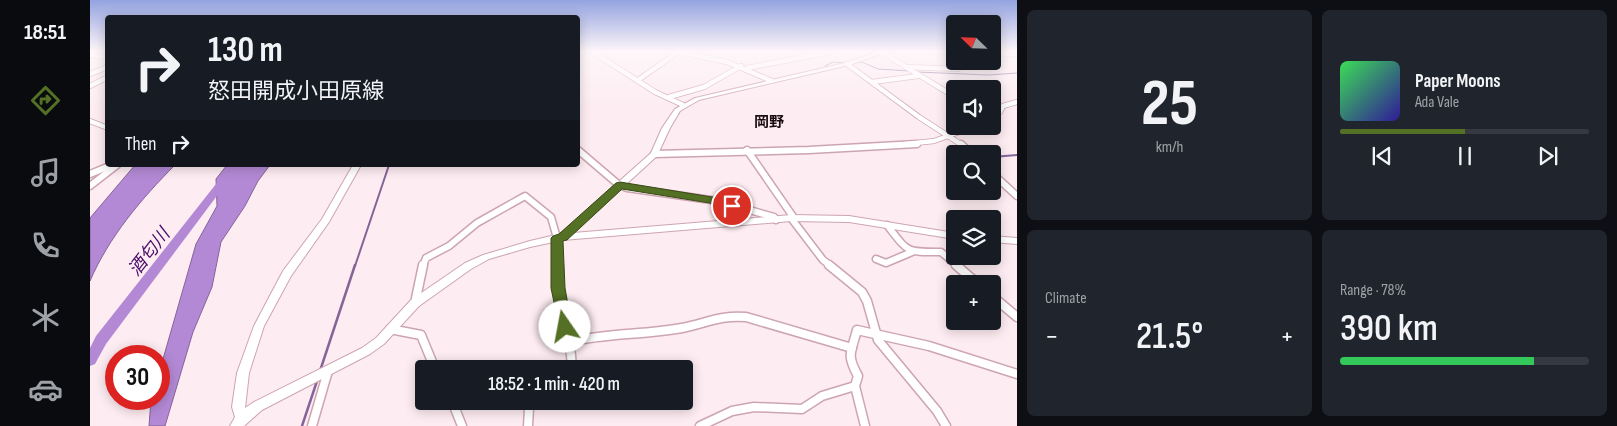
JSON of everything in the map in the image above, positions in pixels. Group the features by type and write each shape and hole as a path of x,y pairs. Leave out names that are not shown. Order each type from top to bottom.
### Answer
{"main road":[{"path":"560,238 654,154 672,114 683,105 697,99 813,72"},
{"path":"239,422 238,407 243,373 259,326 287,274 326,220 356,167"},
{"path":"239,422 258,406 366,352 380,341 415,303 468,266 486,258 530,244 560,238 793,218 848,219 946,235"},
{"path":"1001,240 1017,241"}],"street":[{"path":"625,72 655,92 683,105"},
{"path":"638,80 650,72"},
{"path":"669,97 704,87 731,72"},
{"path":"754,72 772,81"},
{"path":"859,72 962,145"},
{"path":"913,72 946,92"},
{"path":"872,82 918,76"},
{"path":"90,86 105,79"},
{"path":"1001,110 1003,106 1017,102"},
{"path":"90,121 105,127"},
{"path":"654,154 747,150 809,150 915,144 934,141 946,135"},
{"path":"747,150 823,260 862,292 868,301 881,346 937,411 946,426"},
{"path":"580,152 620,185 718,201 774,217 776,220"},
{"path":"90,174 107,167"},
{"path":"90,186 114,167"},
{"path":"1001,181 1017,196"},
{"path":"415,303 426,258 449,246 477,223 525,196 551,218 560,238 559,297 571,360"},
{"path":"887,225 904,248 912,252"},
{"path":"876,260 886,263 912,252 942,252 968,275"},
{"path":"1001,304 1017,317"},
{"path":"568,342 593,336 682,328 720,317 733,316 746,317 852,348"},
{"path":"390,329 421,335 431,360"},
{"path":"865,426 855,386 858,376 850,361 857,330 929,346 1017,374"},
{"path":"312,426 328,372"},
{"path":"700,426 732,412 744,409 763,406 802,409 808,407 817,398 855,386"},
{"path":"456,410 462,426"},
{"path":"528,426 529,410"}],"shaded area":[{"path":"133,167 173,167 150,191 116,234 90,281 90,218"},
{"path":"225,167 268,167 221,242 212,287 193,332 170,409 170,345 167,345 196,244 217,206 216,179"},
{"path":"150,410 170,410 165,426 149,426"}],"waterway":[{"path":"917,72 988,75 1017,73"},
{"path":"1001,156 1017,155"},
{"name":"酒匂川","path":"90,360 101,340 234,167"},
{"path":"355,266 388,167"},
{"path":"320,371 355,265"},
{"path":"302,426 317,381"}],"district":[{"name":"岡野","path":"769,122"}],"route":[{"path":"565,327 558,288 557,238 563,237 620,185 627,188 718,201 732,206"}]}
